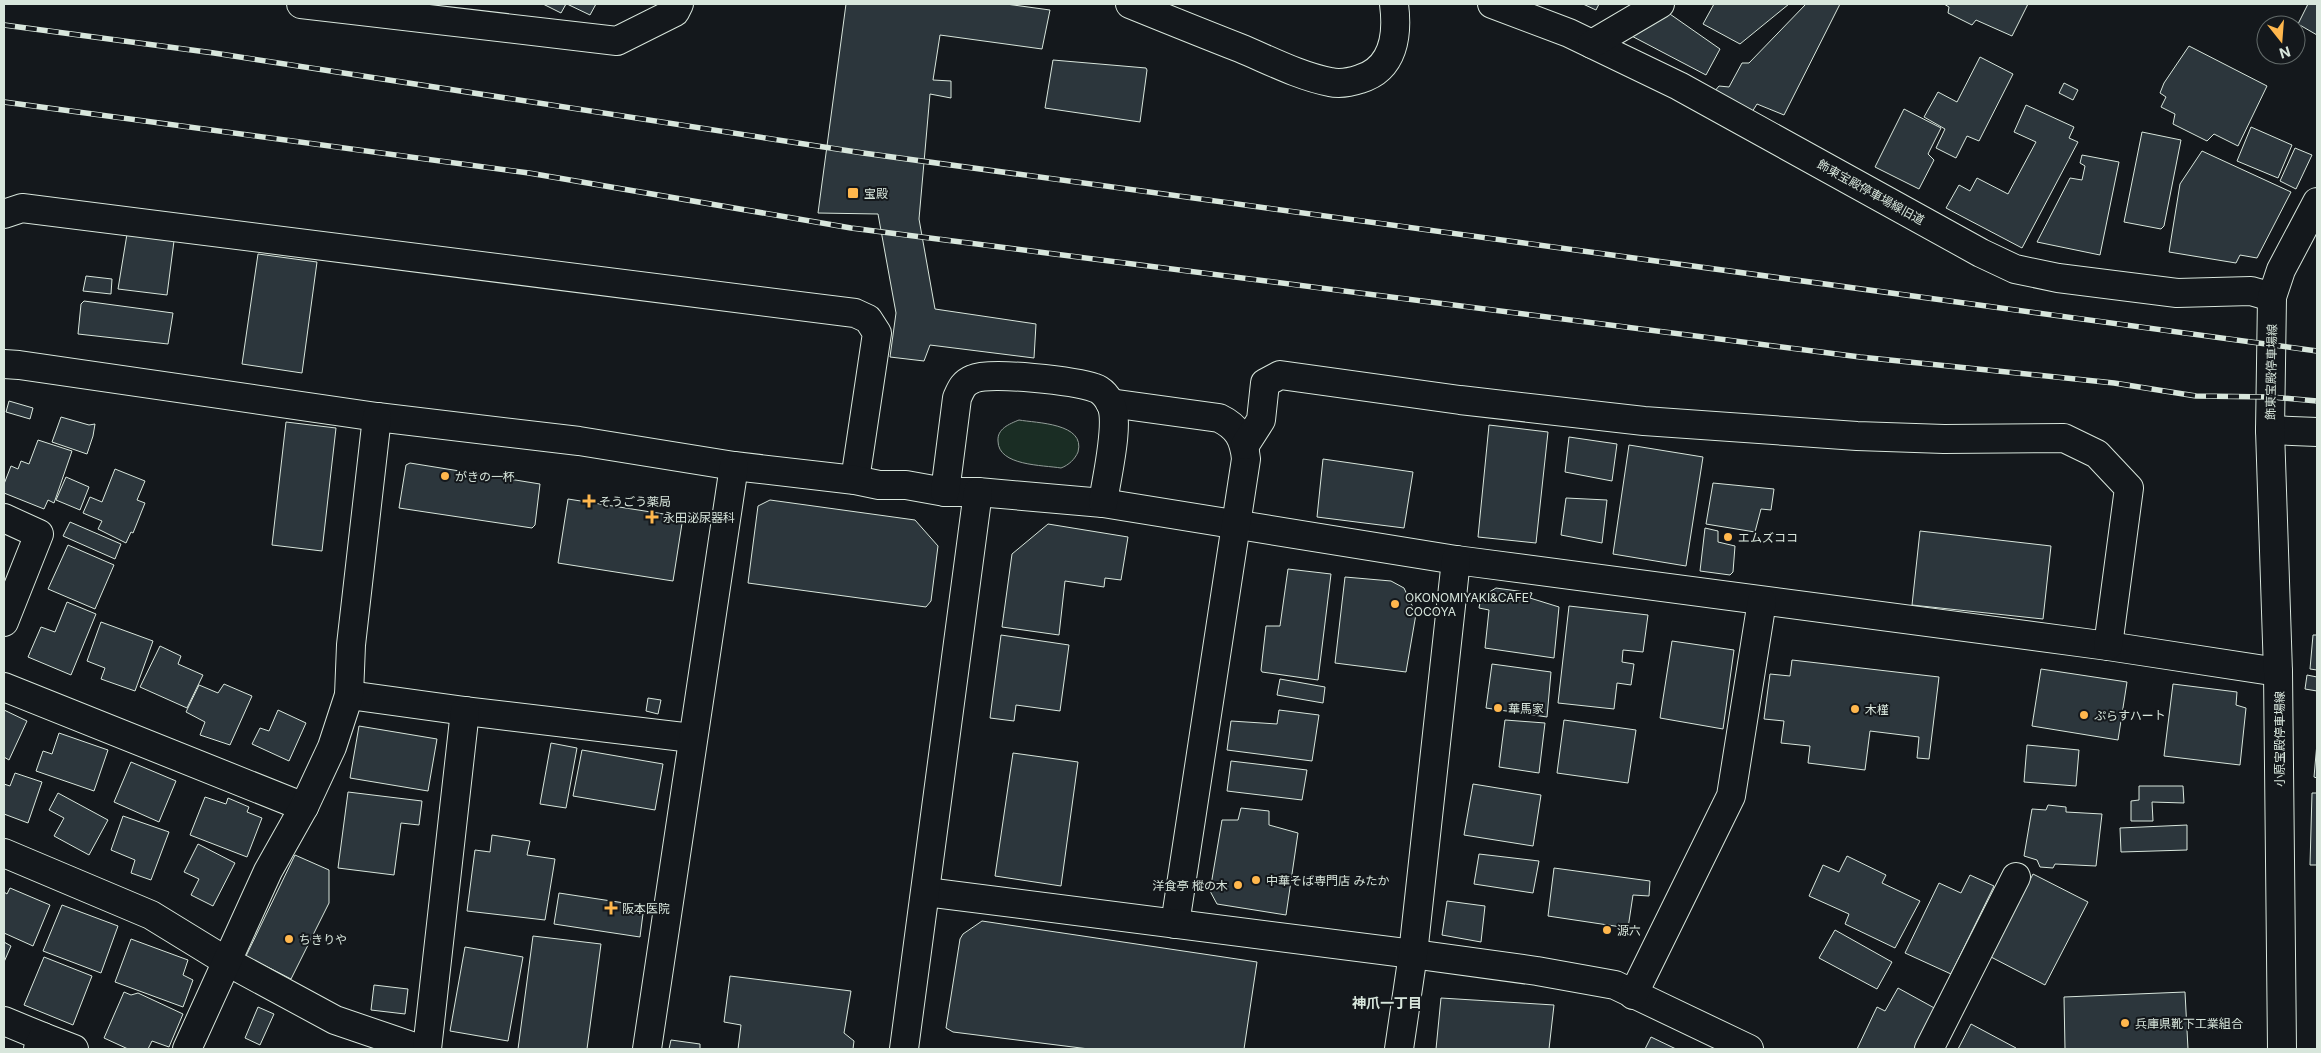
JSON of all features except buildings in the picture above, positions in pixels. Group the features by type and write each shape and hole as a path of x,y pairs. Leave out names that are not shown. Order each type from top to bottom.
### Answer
{"street":[{"path":"301,4 617,41 675,12 680,4"},
{"path":"1130,4 1301,73 1331,82 1352,82 1369,76 1384,66 1392,46 1396,17 1394,4"},
{"name":"飾東宝殿停車場線旧道","path":"1492,4 1592,44 1679,86 1981,253 2014,269 2058,278 2177,293 2251,291 2272,297"},
{"path":"1592,44 1660,4"},
{"path":"2272,297 2281,270 2317,202"},
{"path":"4,214 22,208 855,313 868,319 877,333 855,480"},
{"name":"飾東宝殿停車場線","path":"2272,297 2270,430 2317,432"},
{"path":"4,364 38,367 377,417 579,441 734,466 855,480 880,485 906,485 945,492 978,492 1102,503 1456,560 2108,646 2278,672"},
{"path":"945,492 957,398 962,386 974,378 997,375 1072,383 1096,388 1102,392 1110,403 1114,422 1102,503"},
{"path":"1245,445 1261,420 1265,383 1280,375 1460,400 1644,421 1857,436 2064,438 2098,454 2129,488 2108,646"},
{"path":"1110,403 1219,418 1230,423 1240,434 1245,445 1246,459 1175,924"},
{"path":"186,1049 268,871 304,808 332,747 348,695 352,635 377,417"},
{"name":"小原宝殿停車場線","path":"2270,430 2278,672 2282,1049"},
{"path":"647,1049 734,466"},
{"path":"904,1049 978,492"},
{"path":"4,518 39,534 4,622"},
{"path":"1399,1049 1413,954 1456,560"},
{"path":"1633,995 1731,796 1762,601"},
{"path":"4,687 304,808"},
{"path":"348,695 692,738"},
{"path":"427,1049 465,711"},
{"path":"4,853 151,915 226,961 335,1020 420,1049"},
{"path":"1929,1049 2016,877"},
{"path":"926,892 1413,954 1537,971 1615,985 1749,1049"},
{"path":"4,1021 40,1043 74,1049"}],"green space":[{"path":"1019,420 1058,426 1075,435 1078,442 1078,452 1075,457 1061,468 1023,463 1005,455 1000,449 999,433 1008,425"}],"railway":[{"path":"4,25 214,53 863,153 2317,351"},
{"path":"4,102 529,173 851,228 1860,357 2114,383 2196,396 2271,397 2317,401"}],"place":[{"name":"宝殿","path":"853,193"},
{"name":"がきの一杯","path":"445,476"},
{"name":"そうごう薬局","path":"589,501"},
{"name":"永田泌尿器科","path":"652,517"},
{"name":"エムズココ","path":"1728,537"},
{"name":"OKONOMIYAKI&CAFE COCOYA","path":"1395,604"},
{"name":"華馬家","path":"1498,708"},
{"name":"木槿","path":"1855,709"},
{"name":"ぷらすハート","path":"2084,715"},
{"name":"中華そば専門店 みたか","path":"1256,880"},
{"name":"洋食亭 樅の木","path":"1238,885"},
{"name":"阪本医院","path":"611,908"},
{"name":"源六","path":"1607,930"},
{"name":"ちきりや","path":"289,939"},
{"name":"兵庫県靴下工業組合","path":"2125,1023"}],"district":[{"name":"神爪一丁目","path":"1387,1002"}]}
